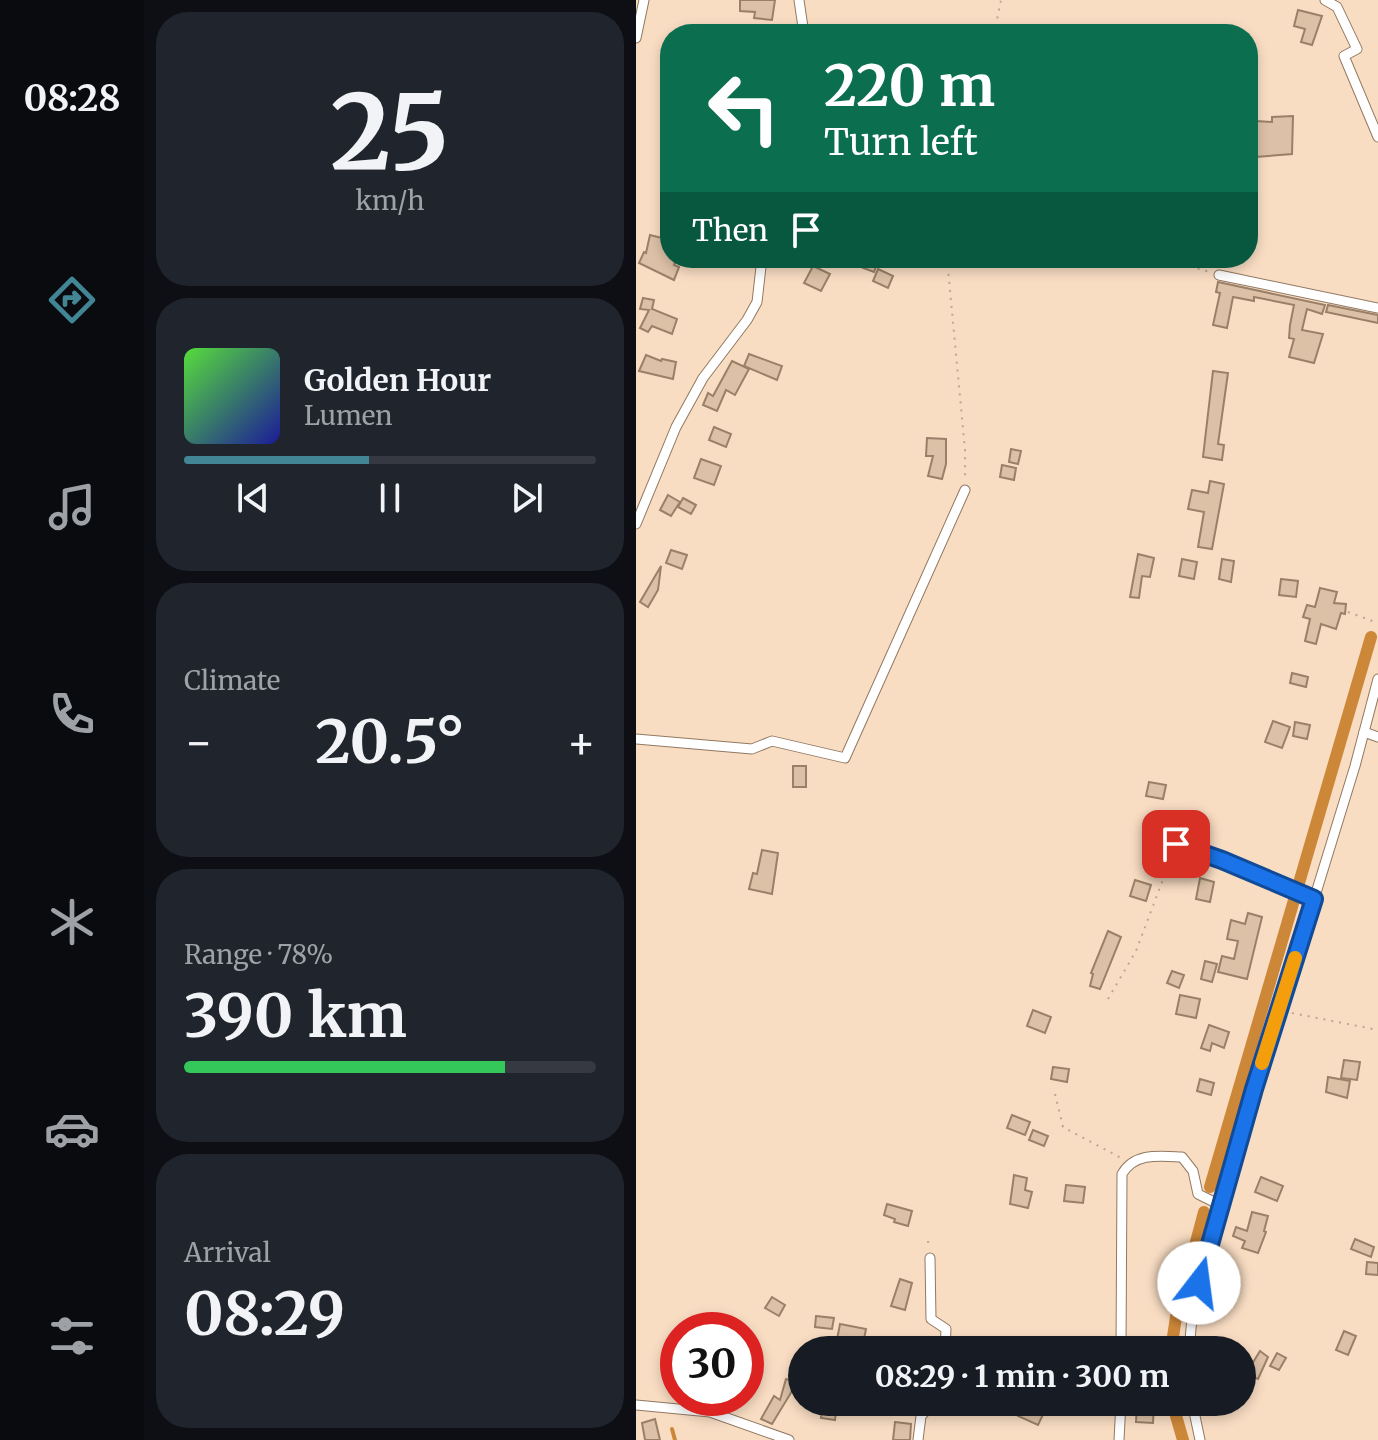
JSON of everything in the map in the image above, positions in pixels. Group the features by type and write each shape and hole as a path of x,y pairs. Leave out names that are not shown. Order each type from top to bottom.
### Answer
{"street":[{"path":"636,38 644,0"},
{"path":"799,0 803,24"},
{"path":"1325,0 1337,7 1357,49 1344,56 1378,137"},
{"path":"636,524 676,427 703,378 757,302 761,268"},
{"path":"1219,275 1378,308"},
{"path":"636,739 752,749 772,741 845,758 965,490"},
{"path":"1190,1336 1193,1308 1220,1205 1378,679"},
{"path":"1364,732 1378,737"},
{"path":"1176,844 1314,899"},
{"path":"1121,1336 1122,1174 1128,1164 1151,1155 1182,1157 1193,1171 1198,1194 1220,1205"},
{"path":"930,1258 931,1319 946,1329 946,1336"},
{"path":"636,1405 710,1412 789,1440"},
{"path":"918,1440 921,1416"},
{"path":"1119,1440 1120,1416"},
{"path":"1195,1416 1200,1440"}],"path":[{"path":"996,24 1001,0"},
{"path":"948,268 965,450 965,490"},
{"path":"1194,268 1219,275"},
{"path":"1348,612 1378,623"},
{"path":"1108,999 1136,951 1176,844"},
{"path":"1279,1011 1378,1030"},
{"path":"1055,1094 1063,1127 1115,1153 1128,1164"}],"building":[{"path":"740,0 775,0 772,20 754,18 755,12 740,11"},
{"path":"1298,10 1322,16 1312,45 1301,42 1305,29 1294,26"},
{"path":"1293,116 1292,154 1258,157 1258,121 1272,122 1272,117"},
{"path":"650,235 660,238 660,268 679,268 674,280 639,263 646,253"},
{"path":"812,268 830,274 821,291 804,283"},
{"path":"878,269 893,276 888,288 873,281"},
{"path":"1218,282 1325,305 1322,314 1307,309 1302,330 1323,334 1314,363 1289,357 1294,339 1289,338 1294,305 1254,297 1254,301 1233,297 1227,328 1213,325 1220,293 1216,292"},
{"path":"643,298 654,300 652,309 677,319 672,334 652,326 648,332 640,328 649,310 640,309"},
{"path":"1328,305 1378,315 1378,323 1326,312"},
{"path":"749,354 782,366 777,380 744,366"},
{"path":"646,355 661,361 676,362 673,379 639,371"},
{"path":"732,361 749,369 735,395 726,390 717,411 703,405 708,393 713,396"},
{"path":"1213,371 1228,373 1218,444 1224,445 1222,460 1203,457"},
{"path":"714,427 731,434 726,447 709,440"},
{"path":"927,438 946,439 946,464 942,479 928,476 933,456 926,456"},
{"path":"1011,449 1021,451 1018,464 1009,462"},
{"path":"701,459 721,466 714,485 694,478"},
{"path":"1002,465 1016,468 1014,480 1000,477"},
{"path":"1210,481 1224,484 1212,549 1198,547 1204,512 1188,509 1192,490 1208,493"},
{"path":"668,495 680,502 671,516 660,510"},
{"path":"683,498 696,505 691,514 678,507"},
{"path":"671,550 687,555 682,569 666,563"},
{"path":"1138,554 1154,558 1150,577 1142,576 1139,598 1130,597"},
{"path":"1182,559 1197,562 1194,579 1179,576"},
{"path":"1222,559 1234,561 1231,582 1219,579"},
{"path":"661,566 658,590 648,607 640,602"},
{"path":"1281,579 1298,581 1296,597 1279,595"},
{"path":"1320,588 1337,592 1334,603 1346,604 1345,614 1341,613 1336,629 1321,624 1316,644 1305,641 1310,619 1303,617 1307,605 1315,607"},
{"path":"1292,673 1308,677 1306,687 1290,683"},
{"path":"1273,721 1290,727 1282,748 1265,742"},
{"path":"1295,722 1310,725 1307,739 1293,736"},
{"path":"793,766 806,766 806,787 793,787"},
{"path":"1149,782 1166,785 1163,799 1146,796"},
{"path":"1151,842 1163,846 1157,860 1145,855"},
{"path":"762,850 778,853 772,894 749,889 753,873 757,874"},
{"path":"1200,878 1214,882 1210,902 1196,899"},
{"path":"1135,880 1151,885 1146,901 1130,896"},
{"path":"1248,913 1262,917 1247,979 1218,972 1222,956 1234,959 1238,941 1227,939 1231,920 1245,924"},
{"path":"1108,931 1121,937 1100,989 1090,986 1091,973"},
{"path":"1205,961 1217,964 1212,982 1201,979"},
{"path":"1172,971 1184,975 1179,988 1167,983"},
{"path":"1180,995 1200,999 1196,1018 1176,1014"},
{"path":"1033,1010 1051,1017 1045,1033 1027,1026"},
{"path":"1209,1025 1229,1032 1224,1048 1212,1043 1210,1051 1201,1048"},
{"path":"1344,1060 1360,1062 1357,1080 1341,1078"},
{"path":"1053,1067 1069,1069 1067,1082 1051,1079"},
{"path":"1328,1077 1350,1081 1347,1098 1326,1092"},
{"path":"1200,1079 1214,1083 1211,1095 1197,1091"},
{"path":"1012,1115 1030,1122 1025,1135 1007,1128"},
{"path":"1033,1130 1048,1136 1044,1146 1029,1140"},
{"path":"1014,1175 1027,1178 1025,1190 1032,1192 1028,1208 1010,1204"},
{"path":"1261,1177 1283,1186 1277,1201 1255,1192"},
{"path":"1066,1185 1085,1187 1083,1203 1064,1201"},
{"path":"887,1204 912,1211 908,1226 884,1215"},
{"path":"1252,1212 1268,1216 1258,1253 1242,1248 1245,1241 1233,1236 1236,1227 1247,1231"},
{"path":"1355,1239 1374,1247 1371,1257 1351,1249"},
{"path":"1367,1262 1378,1263 1378,1275 1366,1274"},
{"path":"900,1279 912,1283 905,1310 891,1306"},
{"path":"772,1297 785,1305 779,1316 765,1308"},
{"path":"816,1316 834,1318 832,1329 815,1327"},
{"path":"840,1324 866,1329 865,1336 838,1336"},
{"path":"1344,1331 1356,1336 1348,1355 1336,1350"},
{"path":"1260,1351 1268,1357 1258,1379 1256,1378 1256,1358"},
{"path":"1277,1353 1286,1358 1279,1370 1270,1366"},
{"path":"788,1380 788,1398 772,1424 761,1419 774,1396 780,1400"},
{"path":"821,1416 835,1416 835,1420"},
{"path":"1018,1416 1042,1416 1038,1425"},
{"path":"1136,1416 1153,1416 1153,1423 1136,1422"},
{"path":"655,1419 660,1440 645,1440 642,1423"},
{"path":"895,1422 911,1424 910,1440 893,1440"}],"waterway":[{"path":"1210,1187 1371,637"},
{"path":"1173,1336 1204,1212"},
{"path":"1176,1416 1183,1440"},
{"path":"672,1429 675,1440"}],"slow traffic":[{"path":"1262,1063 1295,958"}],"route":[{"path":"1176,844 1314,899 1254,1089 1199,1283"}]}
